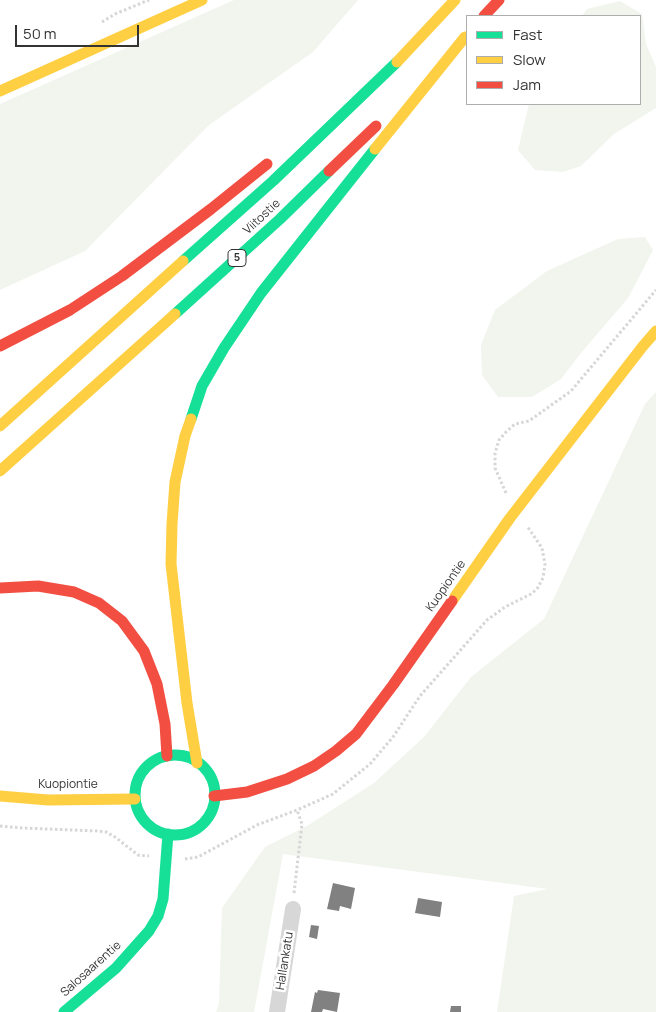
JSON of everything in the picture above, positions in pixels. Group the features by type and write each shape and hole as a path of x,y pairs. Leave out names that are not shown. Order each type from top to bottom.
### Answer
{"main road":[{"path":"0,91 202,0"},
{"name":"Viitostie","path":"0,426 273,182 394,65 455,0"},
{"path":"485,15 499,0"},
{"path":"198,763 187,704 171,564 174,482 185,436 202,386 224,348 261,293 466,36"},
{"name":"Viitostie","path":"0,470 280,220 466,36"},
{"path":"325,116 394,65"},
{"path":"0,346 70,310 122,276 272,159"},
{"name":"Kuopiontie","path":"214,796 246,792 287,779 314,766 356,734 394,685 510,518 642,346 656,331"},
{"path":"0,588 38,586 74,592 99,603 122,620 144,651 157,684 165,724 167,756"},
{"path":"167,756 183,756 198,763 212,781 214,796 210,813 206,820 200,826 185,833 168,834 148,825 139,813 135,799 136,784 143,771 154,762 167,756"},
{"name":"Kuopiontie","path":"0,796 48,800 135,799"},
{"name":"Salosaarentie","path":"64,1012 116,968 149,931 158,916 163,899 168,858 168,834"}],"street":[{"name":"Hallankatu","path":"277,1012 293,909"}],"path":[{"path":"508,496 495,468 495,453 499,440 515,424 529,421 571,391 656,290"},
{"path":"293,909 302,824 296,810"}],"shaded area":[{"path":"234,0 358,0 313,52 209,125 85,251 0,290 0,104"},
{"path":"620,1 642,14 646,44 656,67 656,108 614,134 581,166 563,172 535,170 518,150 529,105 641,105 641,15 583,15 587,9"},
{"path":"645,237 653,250 628,298 561,379 532,397 498,397 482,375 481,345 495,310 547,271 618,239"},
{"path":"656,392 656,1012 497,1012 514,896 548,889 283,854 254,1012 216,1012 219,1003 222,908 265,847 307,826 374,783 424,737 471,677 544,619 645,404"}],"building":[{"path":"333,883 355,888 351,909 340,906 339,911 327,909"},
{"path":"418,898 442,902 440,917 415,913"},
{"path":"311,925 319,926 317,939 309,937"},
{"path":"318,990 340,993 337,1012 323,1009 322,1012 311,1012 315,992 317,993"},
{"path":"451,1006 461,1006 461,1012 450,1012"}],"traffic: fast":[{"path":"183,261 273,181 397,62"},
{"path":"191,419 202,386 224,348 261,293 375,149"},
{"path":"175,314 280,219 329,171"},
{"path":"175,755 190,758 203,767 212,780 215,795 212,810 203,823 190,832 175,835 160,832 147,823 138,810 135,795 138,780 147,767 160,758 175,755"},
{"path":"64,1012 116,968 149,931 158,916 163,899 168,834"}],"traffic: slow":[{"path":"0,91 202,0"},
{"path":"397,62 455,0"},
{"path":"375,149 465,37"},
{"path":"0,426 183,261"},
{"path":"0,471 175,314"},
{"path":"452,601 510,518 656,331"},
{"path":"191,419 185,436 175,482 171,564 187,703 197,763"},
{"path":"0,796 48,800 135,799"}],"traffic: jam":[{"path":"485,15 499,0"},
{"path":"329,171 376,126"},
{"path":"0,346 70,310 122,276 267,164"},
{"path":"0,588 38,586 74,592 99,603 122,621 144,651 157,684 165,724 167,756"},
{"path":"214,796 247,792 287,779 314,766 336,751 356,734 452,601"}]}
